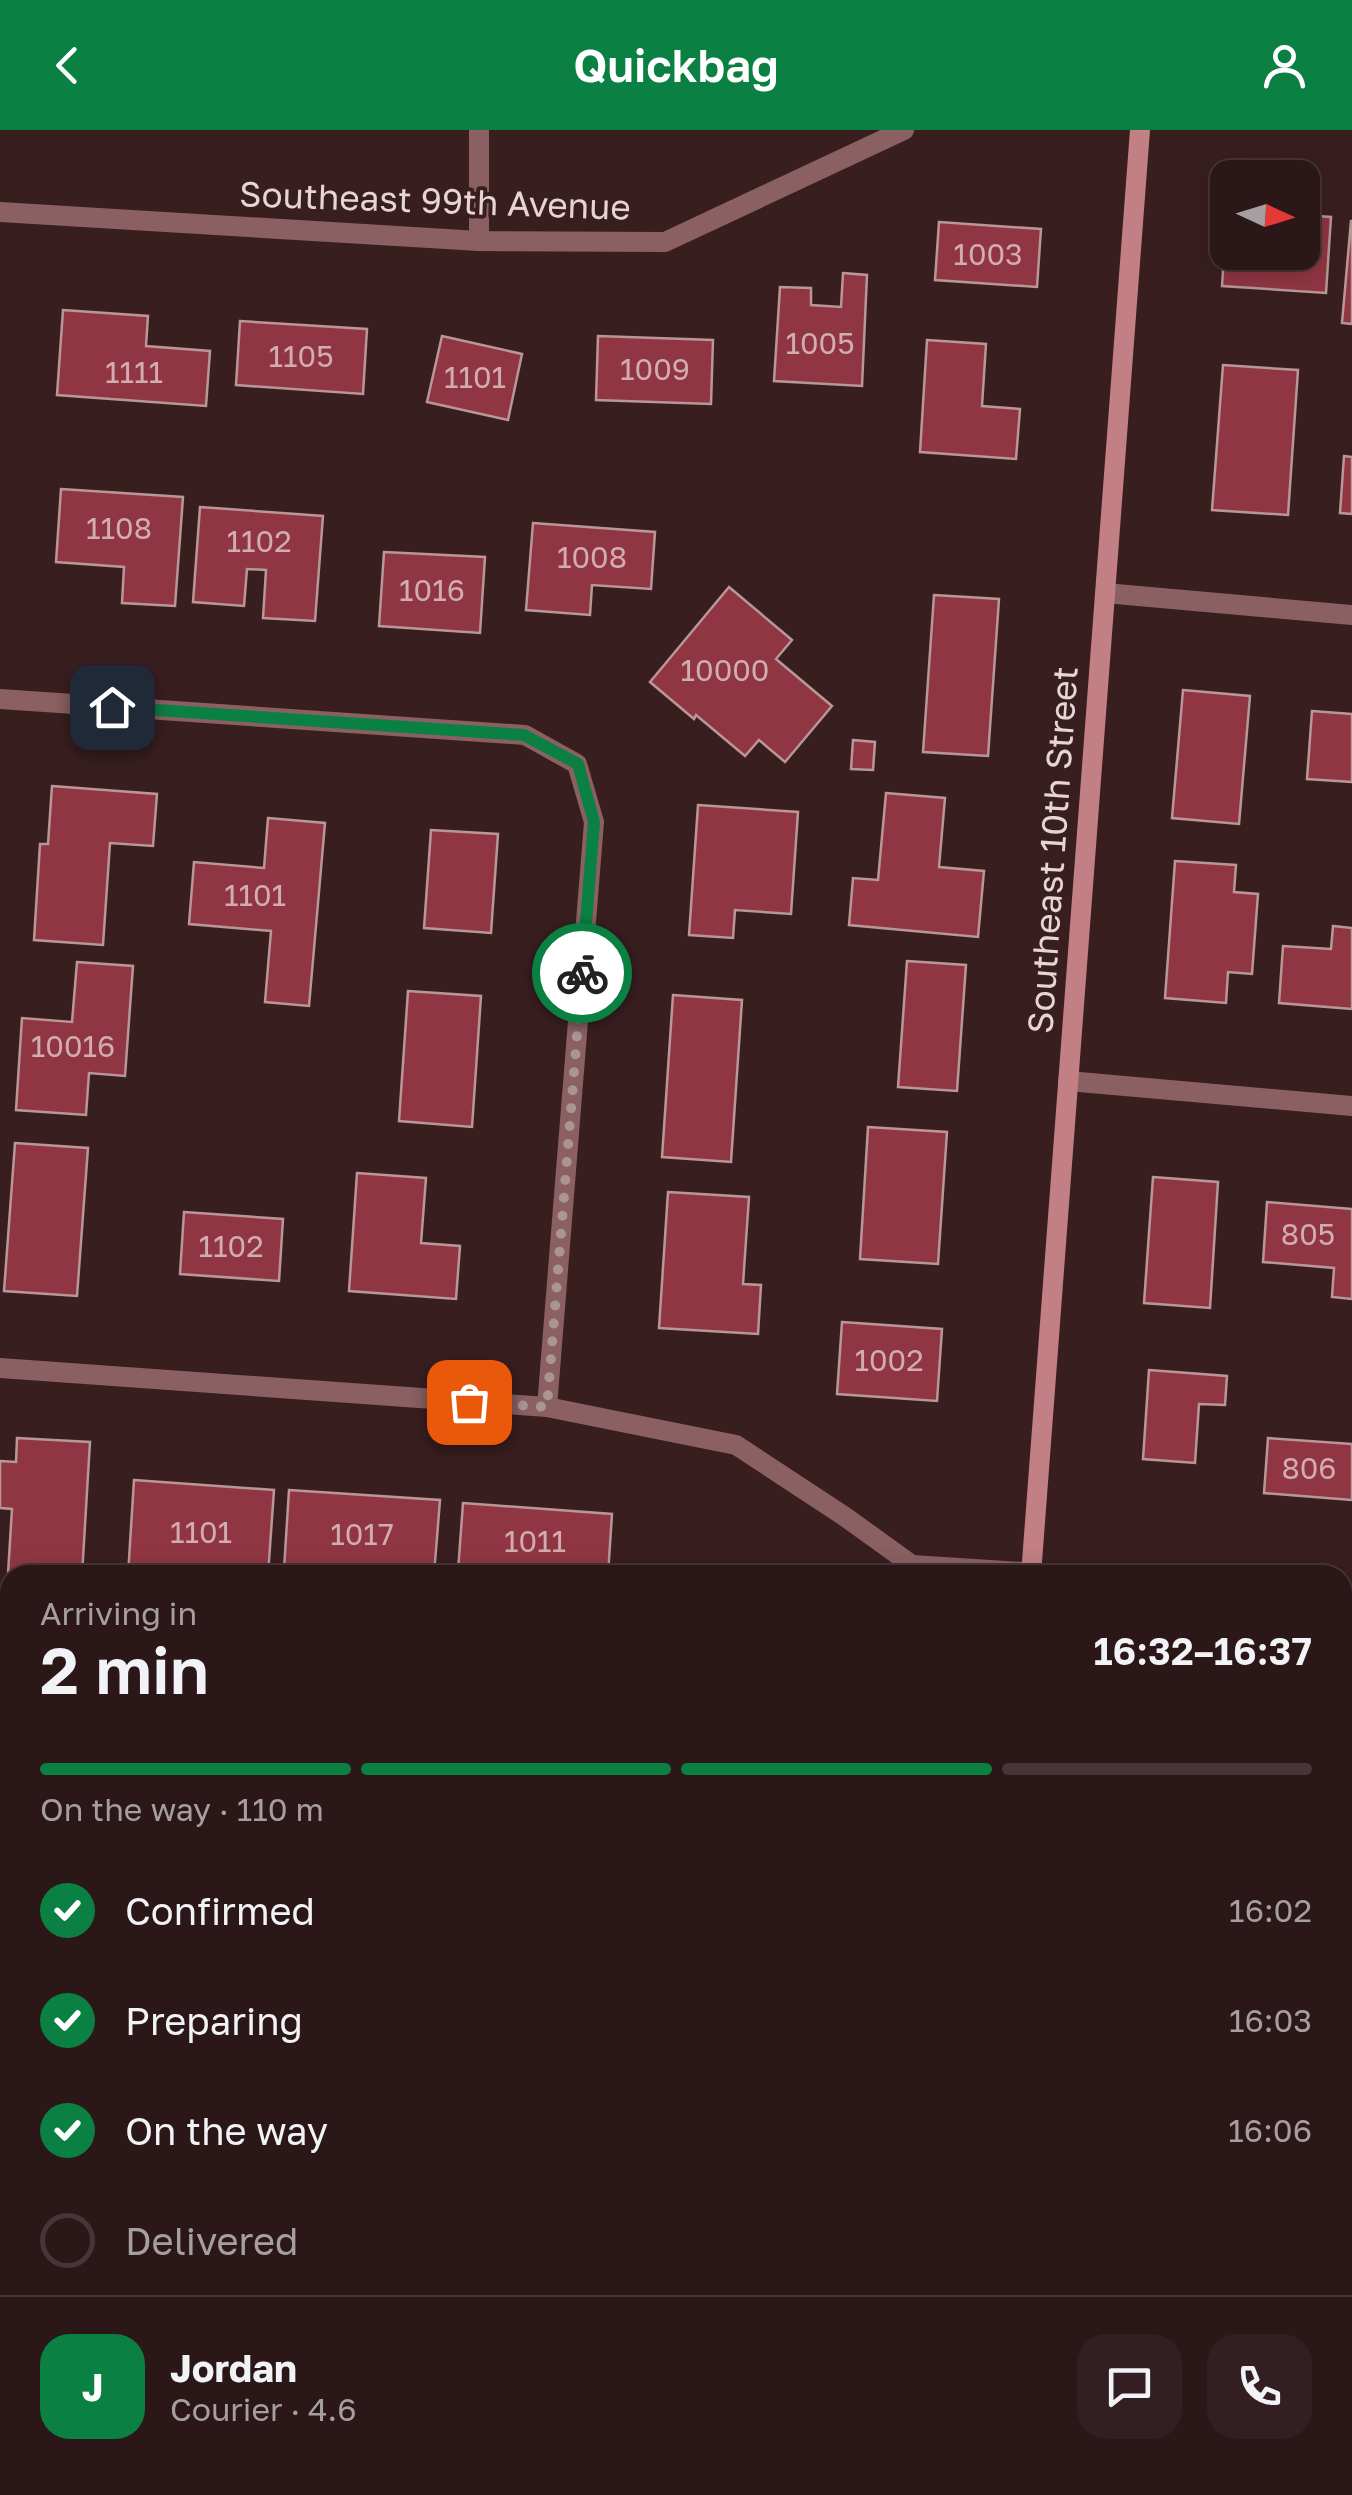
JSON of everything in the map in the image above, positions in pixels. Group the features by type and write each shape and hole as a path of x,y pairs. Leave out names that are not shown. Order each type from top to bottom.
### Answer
{"street":[{"path":"478,130 479,242"},
{"name":"Southeast 99th Avenue","path":"0,212 479,242 665,242 904,130"},
{"name":"Southeast 10th Street","path":"1032,1565 1140,130"},
{"path":"1105,593 1352,615"},
{"path":"0,699 524,735 578,764 594,822 547,1407"},
{"path":"1068,1081 1352,1106"},
{"path":"0,1368 547,1407 736,1445 912,1565"}],"building":[{"path":"1320,216 1331,217 1326,293 1222,286 1223,270 1320,270"},
{"path":"1352,221 1352,324 1342,323"},
{"path":"939,222 1041,229 1037,287 935,280"},
{"path":"843,273 867,275 862,386 774,381 780,287 811,288 811,305 841,307"},
{"path":"63,310 148,316 146,346 210,351 206,406 57,395"},
{"path":"240,321 367,329 363,394 236,385"},
{"path":"442,336 522,354 508,420 427,402"},
{"path":"598,336 713,340 711,404 596,400"},
{"path":"927,340 986,344 982,406 1020,409 1016,459 920,452"},
{"path":"1223,365 1298,370 1288,515 1212,510"},
{"path":"1344,456 1352,457 1352,514 1340,513"},
{"path":"61,489 183,497 175,606 122,603 124,567 56,562"},
{"path":"200,507 323,516 315,621 263,618 266,570 247,569 244,606 193,602"},
{"path":"533,523 655,532 651,589 592,585 590,615 526,610"},
{"path":"384,552 485,557 480,633 379,626"},
{"path":"729,587 792,640 776,659 832,706 785,762 759,740 745,756 650,682"},
{"path":"934,595 999,599 988,756 923,752"},
{"path":"1183,690 1250,696 1239,824 1172,818"},
{"path":"1312,711 1352,714 1352,782 1307,779"},
{"path":"853,740 875,742 873,770 851,769"},
{"path":"52,786 157,794 153,846 110,843 103,945 34,940 40,844 48,844"},
{"path":"886,793 945,798 939,867 984,871 978,937 849,925 853,878 878,880"},
{"path":"698,805 798,812 791,914 735,910 733,938 689,935"},
{"path":"268,818 325,823 309,1006 265,1002 271,931 189,924 194,862 264,868"},
{"path":"431,830 498,834 491,933 424,928"},
{"path":"1175,861 1236,865 1234,892 1258,894 1252,974 1228,972 1226,1003 1165,998"},
{"path":"1333,926 1352,928 1352,1009 1279,1003 1283,946 1331,949"},
{"path":"907,961 966,965 957,1091 898,1087"},
{"path":"77,962 133,966 125,1076 89,1073 86,1115 16,1110 22,1018 72,1022"},
{"path":"408,991 481,996 472,1127 399,1121"},
{"path":"673,995 742,1000 731,1162 662,1157"},
{"path":"868,1127 947,1132 938,1264 860,1259"},
{"path":"15,1143 88,1148 77,1296 4,1291"},
{"path":"357,1173 426,1178 421,1243 460,1246 456,1299 349,1291"},
{"path":"1153,1177 1218,1182 1210,1308 1144,1303"},
{"path":"668,1192 749,1197 743,1284 761,1285 758,1334 659,1328"},
{"path":"1267,1202 1352,1209 1352,1299 1332,1297 1334,1268 1263,1262"},
{"path":"184,1212 283,1219 279,1281 180,1274"},
{"path":"842,1322 942,1329 937,1401 837,1394"},
{"path":"1149,1370 1227,1376 1225,1405 1199,1404 1195,1463 1143,1459"},
{"path":"17,1438 90,1442 83,1565 9,1565 12,1509 0,1508 0,1461 16,1462"},
{"path":"1268,1438 1352,1444 1352,1500 1264,1493"},
{"path":"134,1480 274,1490 269,1565 129,1565"},
{"path":"289,1490 440,1500 435,1565 284,1565"},
{"path":"463,1503 612,1514 609,1565 458,1565"}],"way so far":[{"path":"469,1402 547,1407 582,973"}],"route":[{"path":"112,707 524,735 578,764 594,822 582,973"}]}
